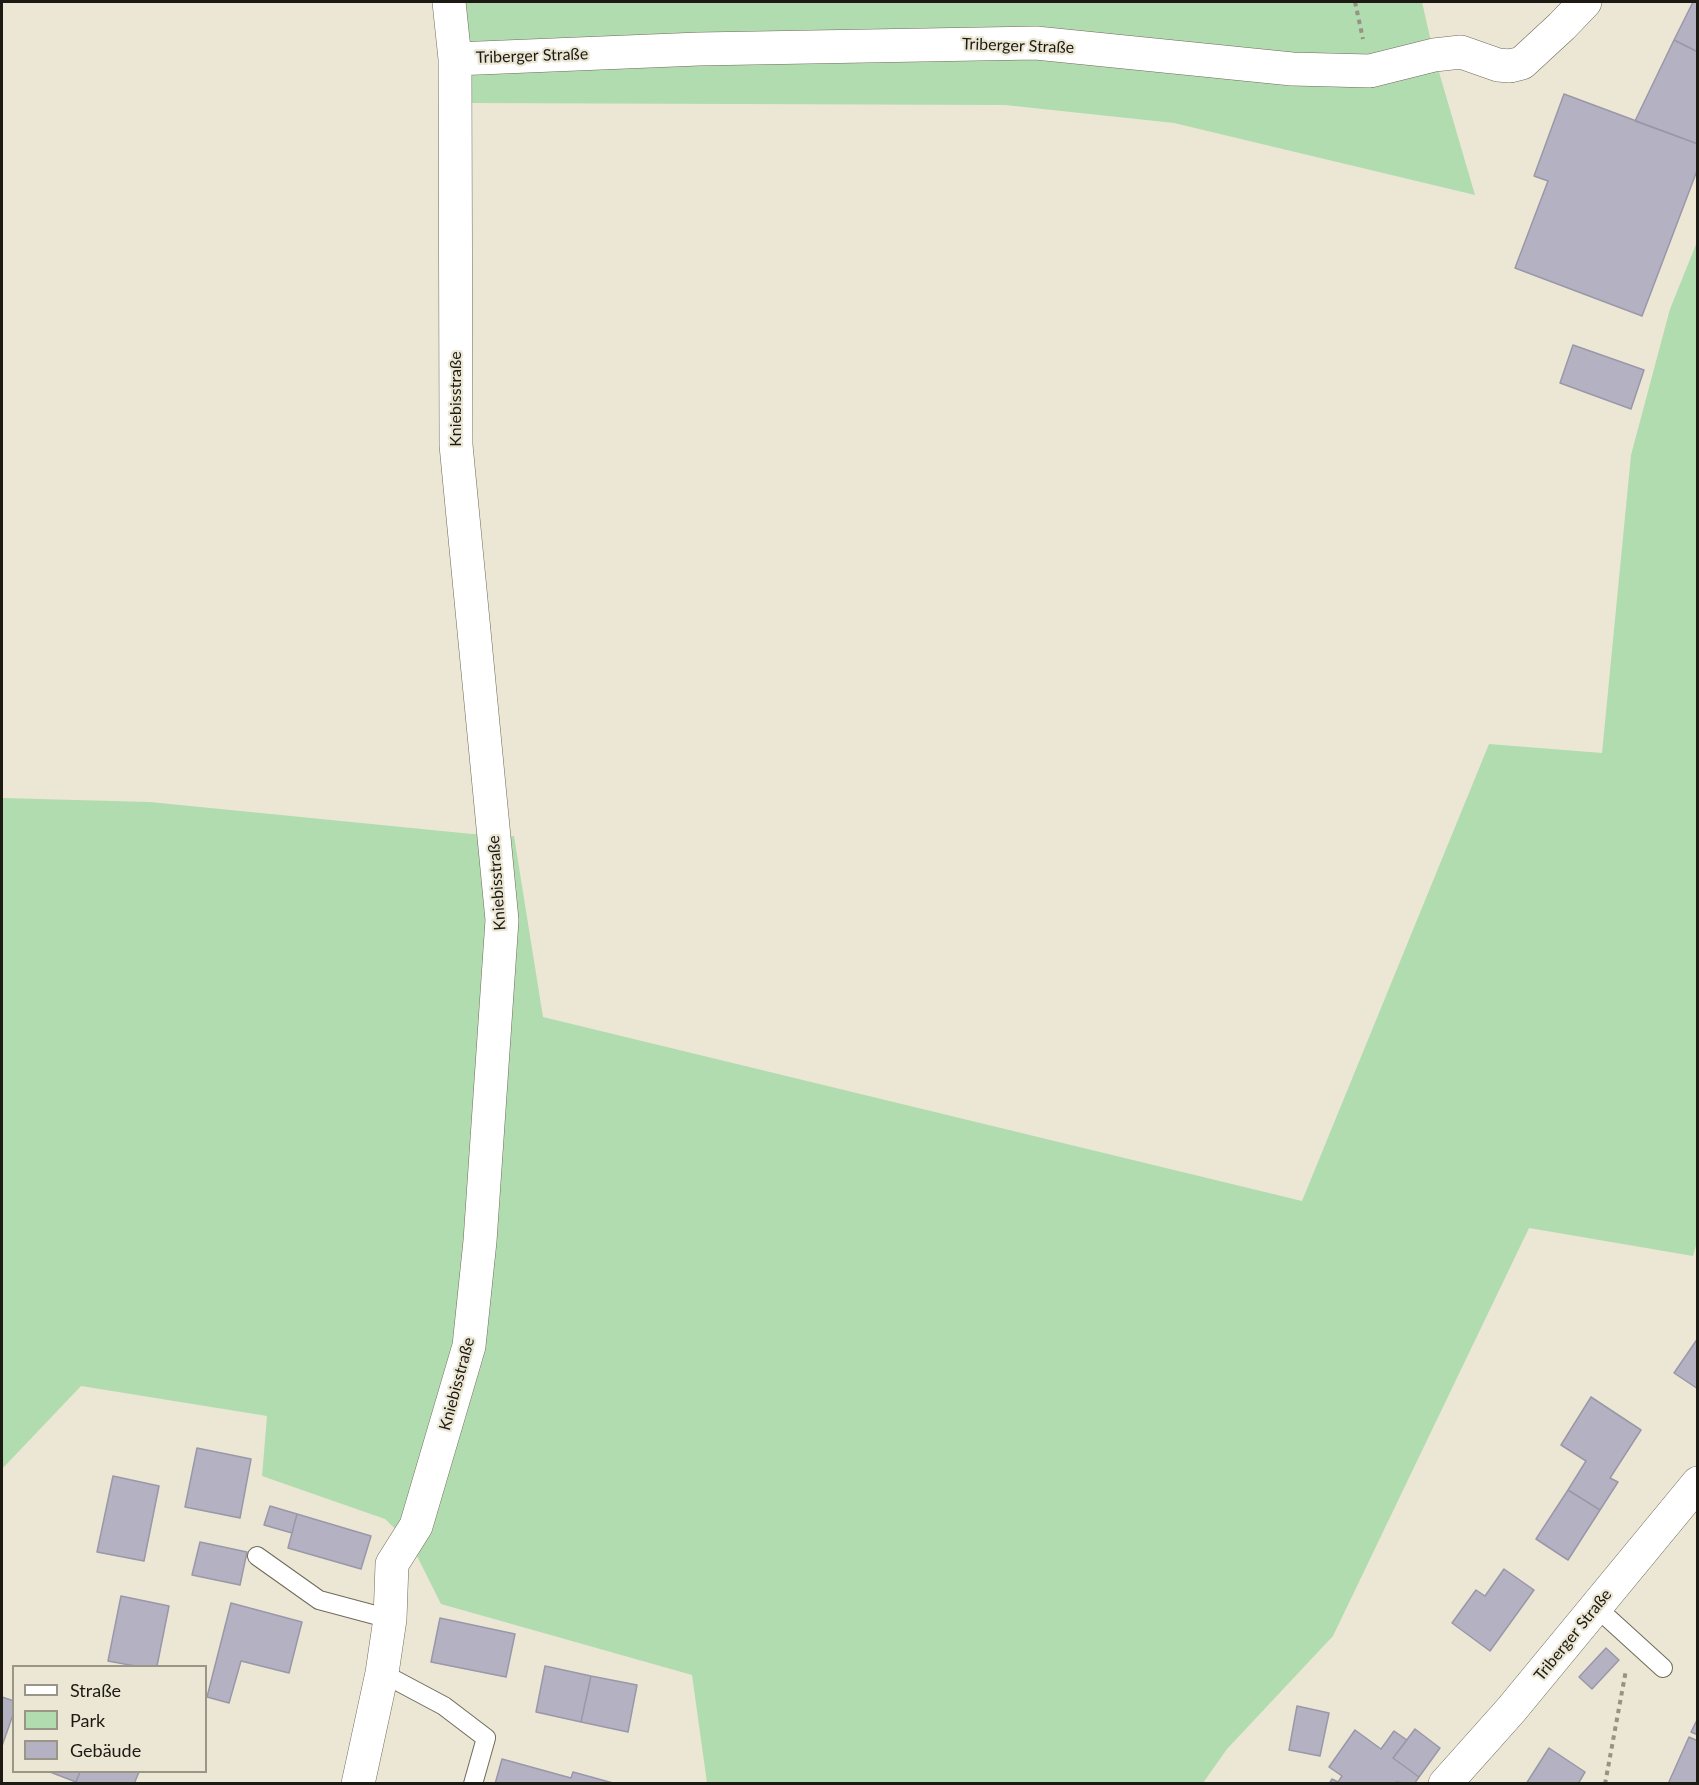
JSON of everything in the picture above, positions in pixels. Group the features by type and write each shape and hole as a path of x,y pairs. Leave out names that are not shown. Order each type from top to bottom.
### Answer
{"street":[{"name":"Kniebisstraße","path":"358,1784 382,1672 390,1619 392,1564 416,1526 470,1346 480,1241 502,920 456,445 455,59 448,2"},
{"name":"Triberger Straße","path":"455,59 699,49 1036,43 1292,69 1371,71 1434,55 1461,52 1498,65 1510,66 1522,63 1562,27 1585,2"},
{"name":"Triberger Straße","path":"1445,1784 1511,1710 1698,1483"}],"lane":[{"path":"257,1556 319,1600 390,1619"},
{"path":"1596,1607 1663,1668"},
{"path":"382,1672 444,1706 486,1738 473,1784"}],"path":[{"path":"1605,1784 1632,1640"}],"green space":[{"path":"458,2 1422,2 1434,55 1475,195 1174,123 1005,105 467,103"},
{"path":"1697,242 1697,1242 1693,1256 1529,1228 1333,1636 1227,1749 1203,1783 707,1783 692,1675 441,1604 411,1544 385,1519 262,1476 267,1416 81,1386 2,1469 2,798 150,802 472,834 514,836 543,1017 1302,1201 1489,744 1602,753 1631,455 1670,309"}],"building":[{"path":"1693,2 1698,2 1698,52 1674,40"},
{"path":"1674,40 1698,52 1698,144 1635,121"},
{"path":"1564,94 1698,144 1698,168 1642,316 1515,268 1548,181 1534,176"},
{"path":"1573,345 1644,370 1631,409 1560,383"},
{"path":"1698,1338 1698,1389 1674,1373"},
{"path":"1591,1397 1641,1430 1610,1478 1618,1482 1600,1510 1568,1490 1586,1461 1561,1445"},
{"path":"197,1448 251,1459 240,1518 185,1507"},
{"path":"113,1476 159,1486 144,1561 97,1552"},
{"path":"1568,1490 1600,1510 1568,1560 1536,1539"},
{"path":"270,1506 297,1514 292,1533 264,1525"},
{"path":"297,1514 371,1536 361,1569 288,1548"},
{"path":"200,1542 247,1552 240,1585 192,1575"},
{"path":"1504,1569 1534,1590 1490,1651 1452,1623 1476,1590 1485,1596"},
{"path":"121,1596 169,1606 157,1665 130,1665 108,1661"},
{"path":"231,1603 302,1622 289,1673 241,1661 229,1703 207,1697"},
{"path":"440,1618 515,1634 506,1677 431,1662"},
{"path":"1606,1648 1619,1660 1592,1689 1579,1677"},
{"path":"545,1666 591,1676 581,1722 536,1712"},
{"path":"591,1676 637,1685 628,1732 581,1722"},
{"path":"2,1697 12,1700 12,1718 2,1746"},
{"path":"1297,1706 1329,1713 1320,1756 1289,1750"},
{"path":"1698,1718 1698,1735 1691,1732"},
{"path":"1415,1729 1440,1748 1419,1777 1393,1758"},
{"path":"1355,1730 1381,1749 1394,1731 1407,1740 1393,1758 1419,1777 1414,1784 1396,1782 1395,1784 1329,1784 1332,1779 1338,1782 1342,1776 1329,1767"},
{"path":"1689,1737 1698,1741 1698,1784 1668,1784"},
{"path":"1549,1748 1585,1772 1578,1784 1526,1784"},
{"path":"502,1759 571,1778 573,1772 613,1783 495,1784"},
{"path":"53,1773 80,1773 76,1782"},
{"path":"80,1773 139,1773 134,1784 81,1784 76,1782"}]}
